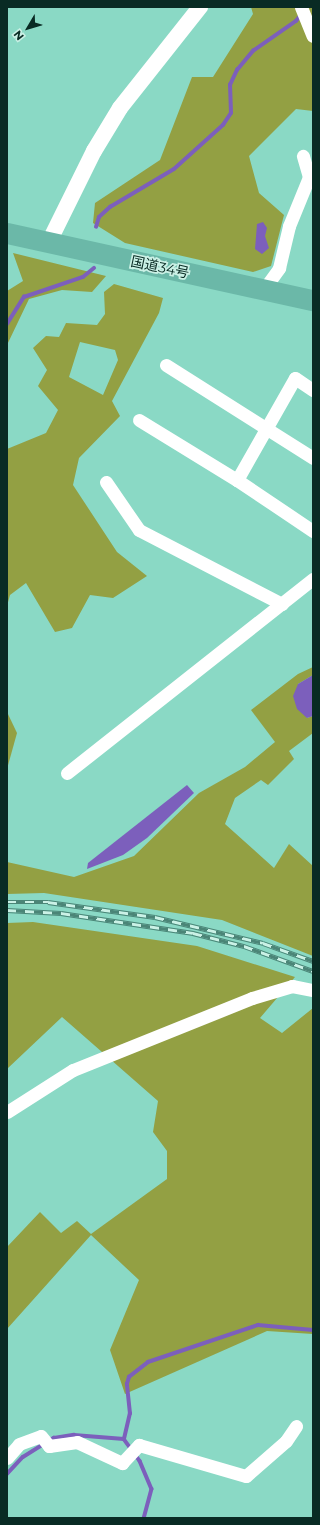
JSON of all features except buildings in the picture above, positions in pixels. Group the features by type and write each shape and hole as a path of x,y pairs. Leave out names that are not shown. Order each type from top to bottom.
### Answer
{"highway":[{"name":"国道34号","path":"7,233 313,300"}],"street":[{"path":"49,242 94,151 120,108 200,7"},
{"path":"304,12 313,36"},
{"path":"264,289 279,268 289,226 309,177 303,156"},
{"path":"166,365 268,427 313,458"},
{"path":"301,382 313,376"},
{"path":"237,480 296,378 313,390"},
{"path":"140,420 237,480 313,531"},
{"path":"106,482 139,530 282,604"},
{"path":"67,773 313,579"},
{"path":"7,1112 74,1070 252,998 292,986 313,990"},
{"path":"7,1458 19,1444 45,1441 77,1442 122,1463 139,1445 246,1476 286,1441 296,1426"}],"green space":[{"path":"251,7 313,7 313,111 296,109 249,156 259,193 284,215 271,266 253,272 125,243 93,223 95,203 160,160 192,77 213,77 253,14"},
{"path":"13,253 106,276 92,292 62,290 29,299 7,345 7,291 23,281"},
{"path":"114,284 163,298 159,313 112,401 120,416 79,458 73,485 117,552 147,576 113,598 90,595 72,628 55,632 26,583 10,595 7,606 7,449 46,433 58,410 38,386 47,370 33,348 46,336 59,337 66,323 97,325 105,314 104,292","holes":["80,342 115,350 118,360 103,395 69,377"]},
{"path":"313,667 313,675 298,684 307,718 313,716 313,733 289,751 294,759 268,785 261,780 235,798 225,824 274,868 289,844 313,866 313,956 222,920 44,893 7,894 7,862 74,877 134,856 199,793 245,767 275,742 251,710 298,674"},
{"path":"7,712 17,733 7,769"},
{"path":"33,922 197,946 295,977 260,1018 282,1033 313,1008 313,1334 267,1331 125,1394 110,1350 139,1280 91,1235 7,1329 7,1247 40,1212 61,1233 77,1221 91,1234 167,1179 167,1151 153,1132 158,1101 62,1017 7,1069 7,923"}],"shaded area":[{"path":"263,222 267,228 265,236 269,248 262,254 255,249 257,224"},
{"path":"313,675 313,716 307,718 297,709 293,696 298,684"},
{"path":"187,785 194,793 147,838 123,855 87,869 88,863"}],"waterway":[{"path":"96,227 99,217 110,207 174,169 223,125 231,113 230,85 237,70 253,51 296,21 301,15"},
{"path":"7,324 24,297 83,277 94,268"},
{"path":"124,1439 130,1414 127,1384 129,1377 148,1362 258,1325 313,1330"},
{"path":"7,1474 23,1457 54,1438 74,1435 124,1439"},
{"path":"124,1439 140,1461 152,1489 144,1518"}],"railway":[{"path":"7,902 48,902 155,917 263,943 313,961"},
{"path":"7,910 61,913 193,933 244,946 313,971"}]}
